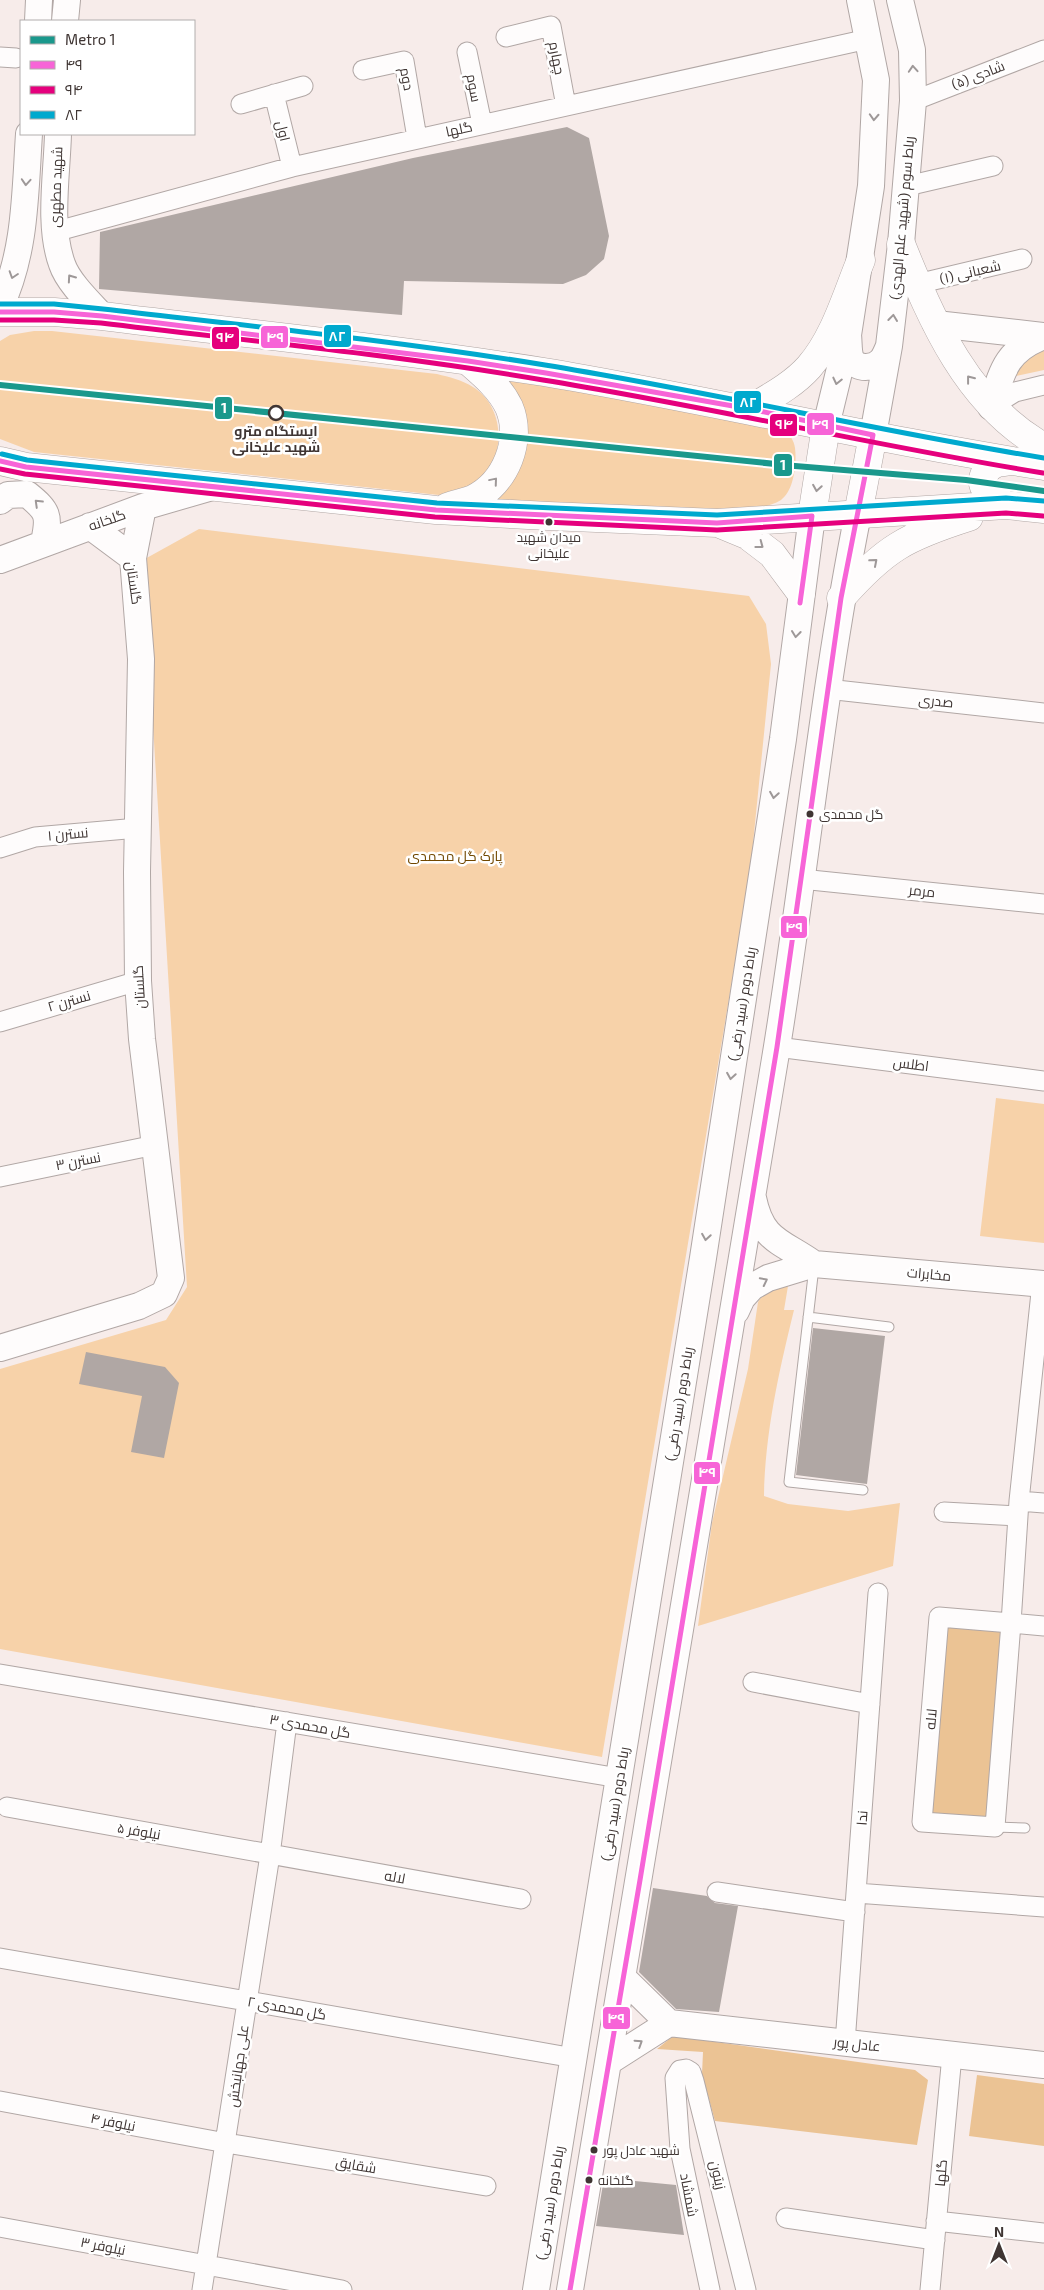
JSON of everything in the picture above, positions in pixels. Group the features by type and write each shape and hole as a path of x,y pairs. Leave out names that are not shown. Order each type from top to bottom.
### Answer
{"main road":[{"path":"38,20 39,0"},
{"path":"65,20 67,0"},
{"path":"812,516 826,426 848,335 871,186 876,80 860,0"},
{"name":"رباط سوم (شهید علم الهدی)","path":"873,435 889,346 907,186 913,101 912,50 900,0"},
{"name":"شهید مطهری","path":"0,306 16,269 21,242 29,135"},
{"name":"شهید مطهری","path":"58,135 54,232 62,266 79,290 102,316"},
{"path":"901,244 936,324 955,358 991,407 1031,440 1044,446"},
{"path":"750,409 782,390 808,368 828,340 861,260"},
{"path":"0,312 54,312 102,316 468,361 750,409 826,426 1044,466"},
{"path":"936,324 1044,336"},
{"path":"848,335 851,358 856,364 863,367 876,366 883,359 889,346"},
{"path":"991,407 999,382 1011,355 1030,341 1044,336"},
{"path":"436,510 474,498 494,484 510,458 515,437 509,407 491,380 468,361"},
{"path":"570,2290 624,1978 753,1198 777,1047 841,598 873,435"},
{"path":"0,461 26,467 436,510 717,522 1006,505 1044,509"},
{"path":"1006,505 991,497 983,486 983,477 987,468 994,464 1012,461"},
{"name":"گلخانه","path":"0,560 90,526 215,486"},
{"path":"0,501 8,495 27,494 43,507 48,523 44,542"},
{"path":"841,598 867,569 905,540 939,526 1006,505"},
{"path":"133,558 143,508"},
{"name":"رباط دوم (سید رضی)","path":"536,2290 703,1258 783,739 812,516"},
{"path":"717,522 748,535 772,554 801,593"},
{"name":"گلستان","path":"0,1348 140,1306 164,1294 171,1278 142,1039 138,981 141,659 133,558 90,526"},
{"path":"783,739 794,734 807,735 819,743"},
{"path":"753,1198 757,1217 766,1232 814,1264"},
{"path":"733,1316 742,1298 752,1287 768,1278 814,1264"},
{"name":"مخابرات","path":"814,1264 1043,1284"},
{"path":"608,2062 669,2023 624,1978"},
{"name":"عادل پور","path":"669,2023 1044,2065"}],"street":[{"name":"چهارم","path":"506,37 551,26 566,106"},
{"name":"گلها","path":"54,232 292,167 868,39"},
{"name":"شادی (۵)","path":"913,101 1044,50"},
{"name":"سوم","path":"467,52 482,124"},
{"name":"دوم","path":"363,70 404,61 417,138"},
{"path":"242,104 303,86"},
{"name":"اول","path":"274,94 292,167"},
{"path":"907,186 993,166"},
{"name":"شعبانی (۱)","path":"918,284 1022,259"},
{"path":"991,407 1014,392 1044,386"},
{"name":"صدری","path":"827,690 1044,713"},
{"name":"نسترن ۱","path":"0,848 35,837 138,828"},
{"name":"مرمر","path":"801,879 1044,904"},
{"name":"نسترن ۲","path":"0,1022 138,981"},
{"name":"اطلس","path":"777,1047 1044,1082"},
{"name":"نسترن ۳","path":"0,1176 155,1145"},
{"path":"995,1827 1019,1508 1043,1284"},
{"path":"944,1512 1019,1508 1044,1503"},
{"name":"ندا","path":"845,2043 878,1593"},
{"name":"لاله","path":"995,1827 922,1822 939,1617 1044,1626"},
{"name":"گل محمدی ۳","path":"0,1674 619,1778"},
{"path":"753,1682 870,1704"},
{"name":"علی جهانبخش","path":"202,2290 270,1855 287,1722"},
{"name":"نیلوفر ۵","path":"7,1807 270,1855"},
{"name":"لاله","path":"270,1855 521,1898"},
{"path":"717,1892 855,1912"},
{"path":"856,1893 1044,1907"},
{"name":"گل محمدی ۲","path":"0,1958 574,2058"},
{"name":"گلها","path":"930,2290 952,2055"},
{"name":"زیتون","path":"680,2070 686,2069 692,2072 746,2290"},
{"name":"شمشاد","path":"680,2070 675,2078 680,2149 710,2290"},
{"name":"نیلوفر ۴","path":"0,2101 226,2143"},
{"name":"شقایق","path":"226,2143 486,2186"},
{"path":"786,2218 935,2240"},
{"path":"936,2221 1044,2234"},
{"name":"نیلوفر ۳","path":"0,2226 342,2290"}],"lane":[{"path":"814,1264 789,1482 863,1490"},
{"path":"808,1317 889,1327"},
{"name":"لاله","path":"995,1827 1025,1828"}],"green space":[{"path":"34,331 52,331 446,376 473,387 490,404 498,426 497,451 493,462 477,481 458,490 439,495 34,452 0,439 0,341 10,335"},
{"path":"1044,345 1044,370 1006,378"},
{"name":"میدان شهید علیخانی","path":"499,375 784,428 795,448 795,469 792,484 781,500 748,510 484,501 521,452"},
{"name":"پارک گل محمدی","path":"199,529 749,596 766,624 771,664 750,873 602,1757 0,1649 0,1369 166,1320 187,1287 143,560"},
{"path":"996,1098 1044,1104 1044,1243 980,1236"},
{"path":"788,1286 784,1310 794,1310 778,1379 770,1426 764,1496 788,1504 848,1511 900,1503 893,1566 698,1626 712,1523 748,1369 758,1302 768,1287"}],"shaded area":[{"path":"945,1627 1003,1632 987,1819 930,1814"},
{"path":"673,2036 915,2070 928,2080 917,2145 715,2121 702,2074 703,2052 657,2049"},
{"path":"977,2075 1044,2084 1044,2146 969,2136"}],"building":[{"path":"567,127 589,138 609,236 604,259 586,275 563,284 404,281 402,315 99,289 100,232 413,158"},
{"path":"813,1328 885,1336 867,1484 796,1475"},
{"path":"86,1352 165,1367 179,1383 164,1458 131,1452 142,1396 79,1384"},
{"path":"653,1888 707,1896 715,1903 738,1906 719,2012 676,2009 639,1972"},
{"path":"604,2178 676,2185 684,2235 596,2226"}],"metro line":[{"name":"1","path":"0,385 795,466 966,480 1044,491"}],"transit line":[{"name":"۸۲","path":"0,304 54,304 103,309 324,334 490,356 608,376 1044,458"},
{"name":"۴۹","path":"0,312 54,312 102,316 468,361 750,409 873,435 841,598 777,1047 640,1880 570,2290"},
{"name":"۹۴","path":"0,320 54,320 101,323 488,371 669,402 918,451 1043,473"},
{"name":"۸۲","path":"2,454 27,460 437,503 717,515 1006,498 1044,501"},
{"name":"۴۹","path":"0,461 26,467 436,510 717,523 812,516 800,603"},
{"name":"۹۴","path":"0,469 25,474 435,517 717,530 1006,513 1043,516"}],"place":[{"name":"ایستگاه مترو شهید علیخانی","path":"276,413"},
{"name":"میدان شهید علیخانی","path":"549,522"},
{"name":"گل محمدی","path":"810,814"},
{"name":"شهید عادل پور","path":"594,2150"},
{"name":"گلخانه","path":"589,2180"}]}
